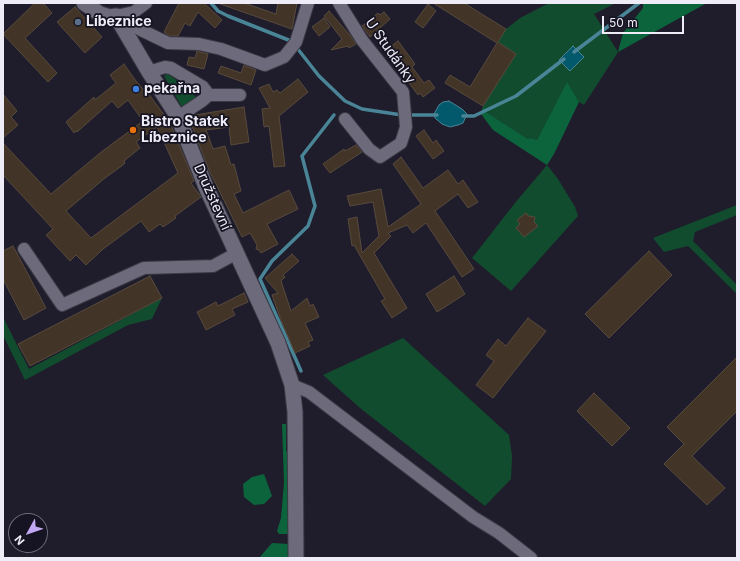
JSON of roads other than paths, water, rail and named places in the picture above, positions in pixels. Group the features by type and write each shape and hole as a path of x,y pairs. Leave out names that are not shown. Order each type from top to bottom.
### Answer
{"street":[{"path":"84,3 100,14 110,17 134,12 146,3"},
{"path":"116,16 168,43 199,44 221,49 265,65 284,57 296,42 308,3"},
{"name":"U Studánky","path":"339,3 362,40 403,92 406,127 401,144 380,157 369,149 345,119"},
{"name":"Družstevní","path":"116,16 178,117 206,187 278,343 292,385 296,439 296,558"},
{"path":"149,72 165,67 171,68 203,87 209,95"},
{"path":"178,117 209,95 240,95"},
{"path":"24,249 62,305 144,268 213,266 237,253"},
{"path":"292,385 309,392 473,517 500,533 531,558"}],"water":[{"path":"573,46 584,57 570,71 559,60"},
{"path":"449,101 467,114 463,123 450,127 442,124 435,118 434,114 439,105 443,102"}],"waterway":[{"path":"211,3 218,11 228,16 291,41"},
{"path":"574,52 639,3"},
{"path":"297,48 319,76 345,101 362,109 402,115"},
{"path":"463,116 474,116 516,96 564,59"},
{"path":"301,371 260,279 272,261 308,226 315,206 302,156 334,115"},
{"path":"410,115 437,115"}],"place":[{"name":"Líbeznice","path":"78,22"},
{"name":"pekařna","path":"136,89"},
{"name":"Bistro Statek Líbeznice","path":"133,130"}]}
